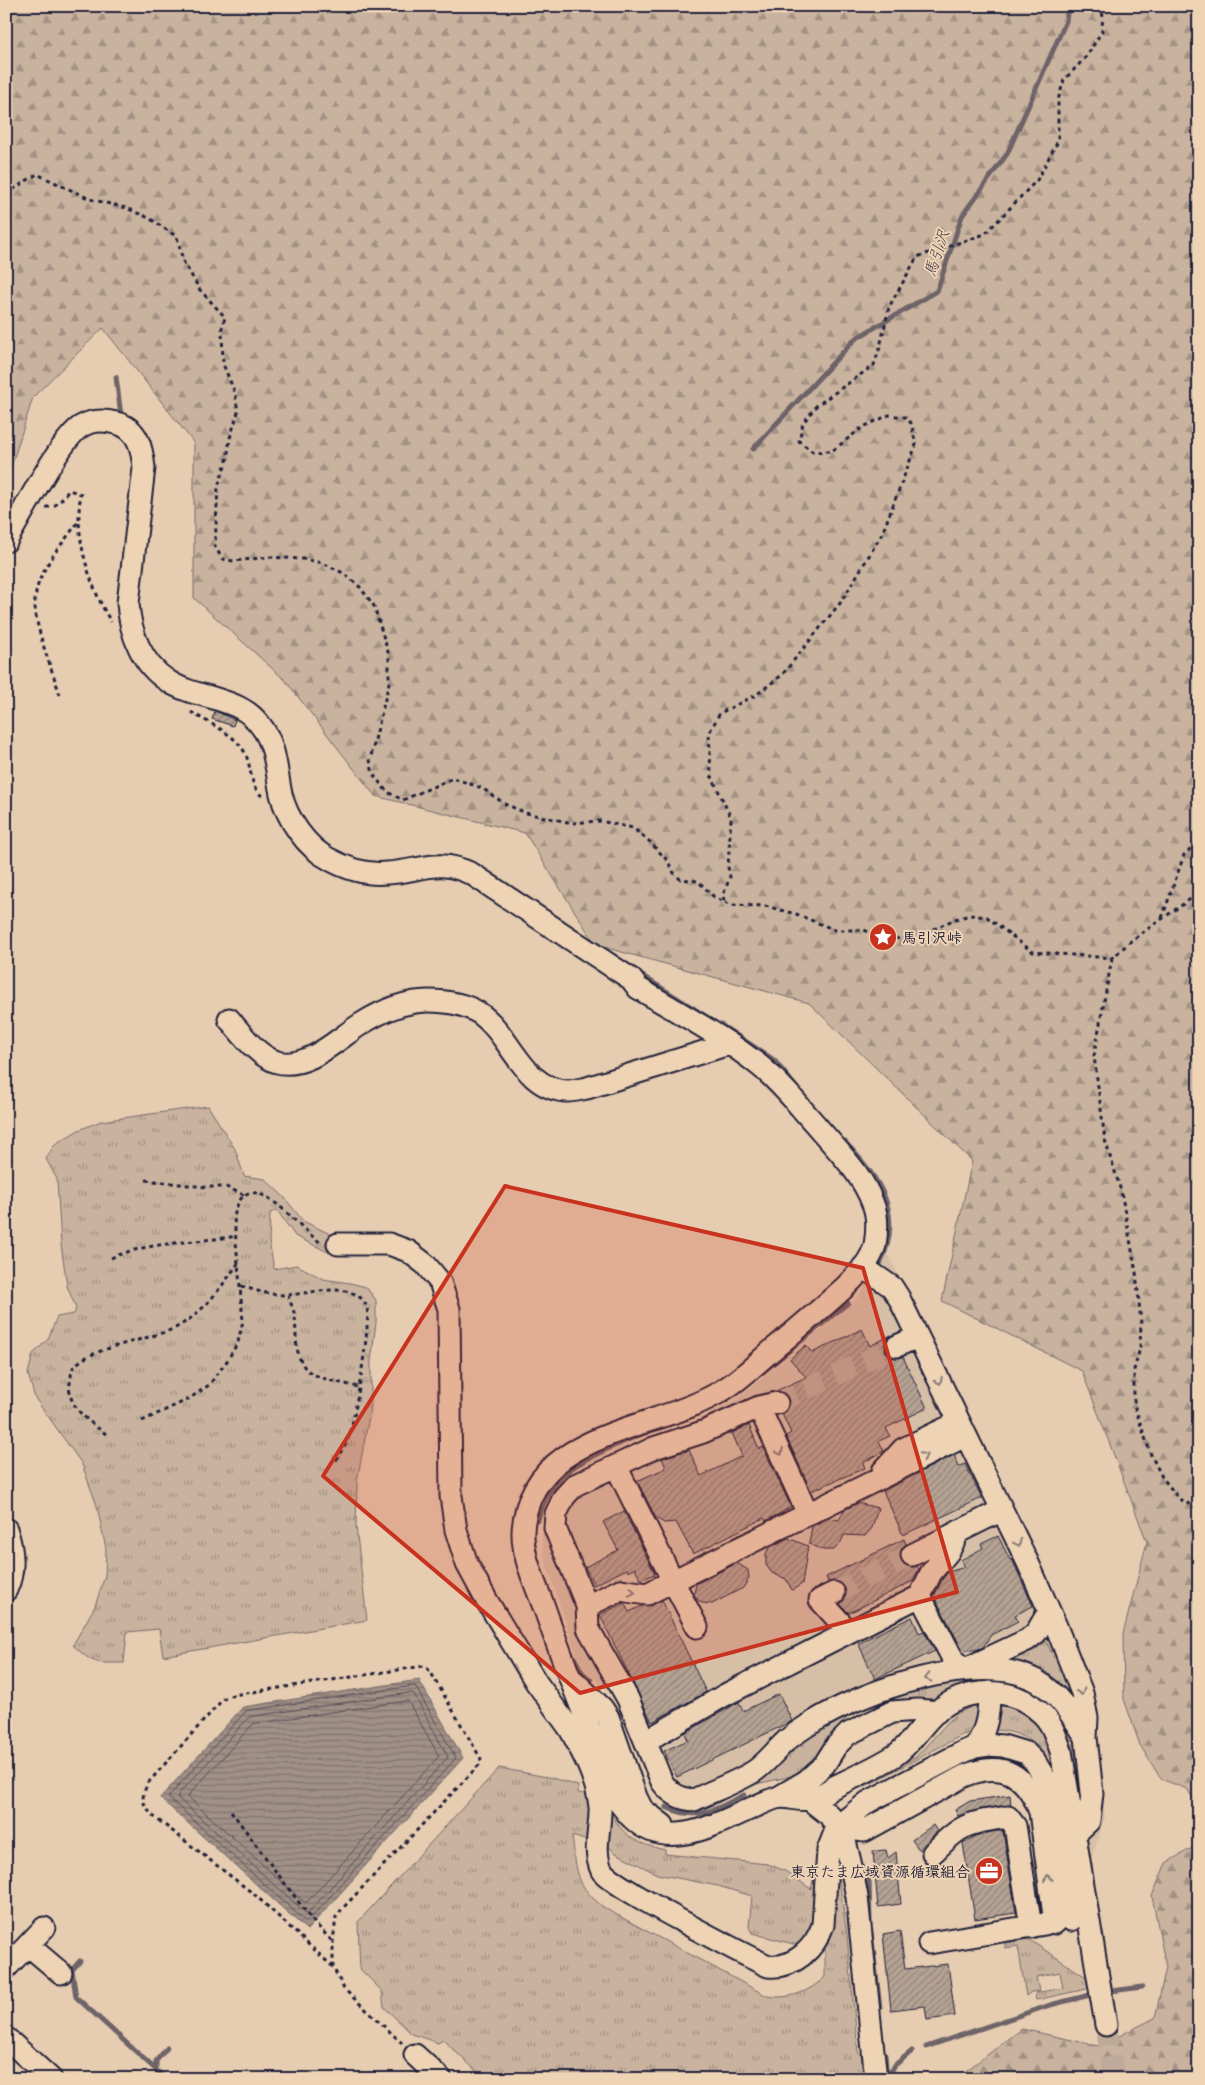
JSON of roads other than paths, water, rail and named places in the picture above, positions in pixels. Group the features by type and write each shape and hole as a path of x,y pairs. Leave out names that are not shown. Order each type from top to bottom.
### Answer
{"street":[{"path":"6,541 55,458 72,434 81,426 95,421 109,421 122,424 134,435 142,448 144,468 128,603 131,626 138,645 144,657 166,680 184,689 236,705 250,713 270,739 282,796 289,816 300,833 316,850 328,859 351,869 368,872 387,873 444,864 472,874 631,979 638,988 729,1044 762,1067 786,1091 866,1187 874,1206 876,1222 874,1246 863,1267 844,1288 726,1389 693,1405 585,1445 567,1455 552,1466 539,1481 531,1498 524,1531 525,1550 570,1678 584,1756 598,1796 600,1810 598,1854 612,1870 635,1883 757,1949 776,1958 792,1962 814,1944 823,1926 828,1850 837,1828 868,1802 975,1747 1003,1746 1026,1753 1035,1762 1046,1780 1054,1804 1067,1914 1106,2025"},
{"path":"229,1019 261,1054 277,1062 296,1062 316,1055 361,1024 386,1010 425,1001 444,1001 478,1013 492,1025 523,1066 537,1080 551,1088 568,1091 586,1088 729,1044"},
{"path":"338,1244 390,1244 408,1251 425,1264 440,1282 449,1309 451,1496 456,1530 467,1564 536,1682 579,1725 620,1804 632,1819 646,1828 659,1833 679,1833 709,1828 779,1797 806,1781 824,1765 836,1746 848,1734 892,1712 908,1710 937,1712"},
{"path":"863,1267 892,1288 899,1298 1049,1611 1082,1693 1087,1718 1086,1737 1092,1792 1089,1820 1057,1839 1018,1842"},
{"path":"897,1346 918,1337"},
{"path":"808,1514 768,1405 703,1432 654,1448 575,1485 564,1497 556,1514 555,1528 587,1606 588,1628 628,1699 662,1782 675,1795 684,1799 694,1800 755,1770 788,1740 812,1723 876,1691 963,1670 1027,1640 1036,1633 1049,1611"},
{"path":"587,1606 620,1590 646,1594 874,1481 903,1449 962,1429"},
{"path":"616,1466 697,1627"},
{"path":"912,1555 1002,1510"},
{"path":"6,1530 10,1542 12,1562 10,1582 6,1590"},
{"path":"646,1741 725,1696 920,1596 931,1573 949,1551 959,1531"},
{"path":"920,1596 953,1659 963,1670 998,1670 1017,1673 1035,1680 1060,1699 1086,1737"},
{"path":"827,1597 849,1632"},
{"path":"570,1678 602,1708 608,1717 642,1809 651,1817 679,1833"},
{"path":"779,1797 810,1800 895,1755 937,1712 953,1701 970,1694 989,1692 1006,1694 1025,1701 1041,1712 1053,1728 1061,1751 1057,1839 1067,1914"},
{"path":"975,1747 986,1728 989,1692"},
{"path":"837,1828 864,1831 964,1776 991,1768 1002,1770 1014,1776 1026,1786 1036,1800 1040,1812 1057,1839"},
{"path":"810,1800 828,1815 844,1837 852,1866 876,2079"},
{"path":"933,1853 952,1834 971,1822 1008,1817 1015,1826 1030,1927"},
{"path":"929,1943 1030,1927 1067,1914"},
{"path":"6,1968 44,1928"},
{"path":"28,1944 61,1973"},
{"path":"6,2038 51,2079"},
{"path":"415,2055 441,2079"}],"water":[{"path":"419,1680 463,1758 307,1930 160,1798 243,1707"}],"waterway":[{"name":"馬引沢","path":"753,449 855,339 937,291 962,216 1007,154 1066,21 1068,6"},
{"path":"116,377 121,415"},
{"path":"638,973 709,1018"},
{"path":"721,1025 774,1060 801,1093"},
{"path":"845,1142 868,1169 885,1197 889,1212 890,1228 887,1245 880,1264"},
{"path":"763,1372 848,1303"},
{"path":"710,1408 727,1399"},
{"path":"538,1520 549,1493 556,1482 565,1474 598,1453 648,1432"},
{"path":"572,1654 582,1672 591,1680"},
{"path":"666,1807 688,1814 697,1814 715,1809 744,1795"},
{"path":"869,1879 870,1921"},
{"path":"871,1932 880,2008"},
{"path":"80,1961 72,1970 76,1997 166,2079"},
{"path":"1112,1991 1142,1987"},
{"path":"926,2047 1050,2005 1090,1995"},
{"path":"156,2070 156,2061 167,2048"},
{"path":"887,2078 895,2065 912,2051"},
{"path":"885,2055 887,2077"}],"tunnel":[{"path":"777,1403 897,1346"},
{"path":"834,1593 912,1555"},
{"path":"1106,2025 1114,2079"}],"place":[{"name":"馬引沢峠","path":"883,937"},
{"name":"東京たま広域資源循環組合","path":"989,1871"}]}
